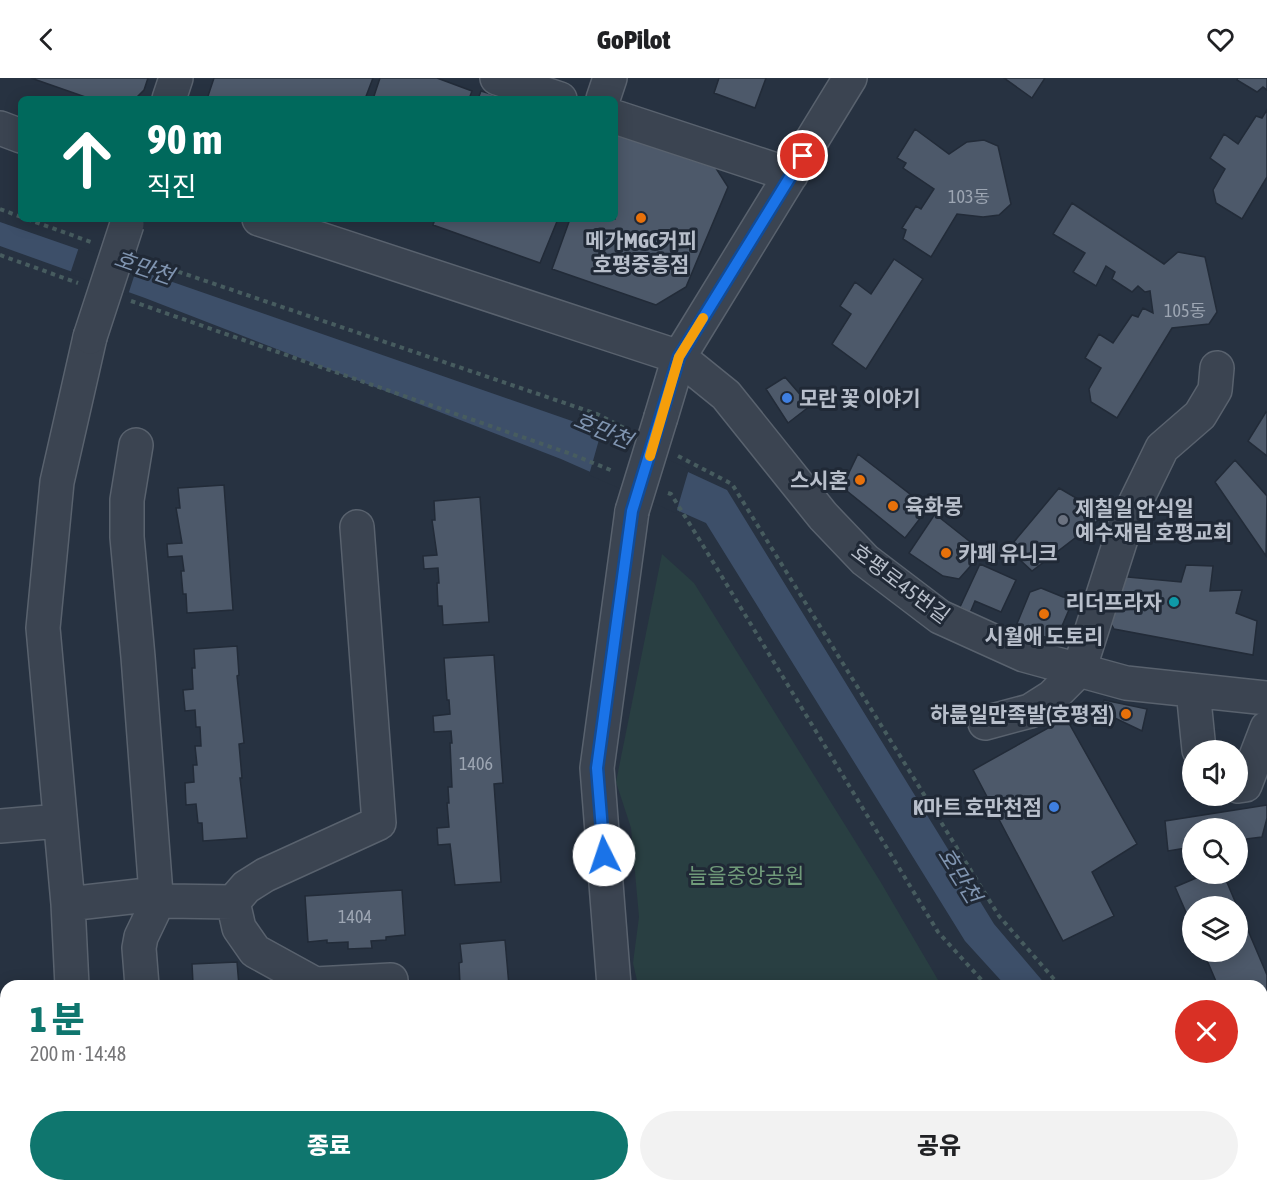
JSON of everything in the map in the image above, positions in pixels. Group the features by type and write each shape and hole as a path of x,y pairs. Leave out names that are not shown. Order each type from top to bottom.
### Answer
{"street":[{"path":"170,96 176,78"},
{"path":"497,78 551,96"},
{"path":"604,96 610,78"},
{"path":"614,980 597,768 632,511 679,357 850,78"},
{"path":"618,118 791,176"},
{"path":"0,128 18,135"},
{"path":"72,980 68,904 43,628 57,482 90,337 128,222"},
{"path":"268,222 679,357"},
{"name":"호평로45번길","path":"679,357 726,395 823,516 865,560 939,617 1024,655 1126,683 1267,698"},
{"path":"985,723 1030,711 1052,697 1079,670 1128,520 1162,448 1200,415 1215,390 1217,368"},
{"path":"136,445 127,500 127,537 156,894 153,912 141,937 139,948 142,980"},
{"path":"68,904 156,894 167,901 233,902 246,887 265,875 379,823 357,527"},
{"path":"1193,690 1198,740"},
{"path":"1248,777 1267,728"},
{"path":"0,826 60,821"},
{"path":"233,902 239,928 255,951 308,980"}],"path":[{"path":"0,209 18,216"},
{"path":"36,222 96,243"},
{"path":"0,255 82,284"},
{"path":"141,259 597,414 628,430"},
{"path":"126,299 572,454 616,472"},
{"path":"670,452 732,484 999,916 1055,980"},
{"path":"660,489 671,494 938,932 982,980"}],"green space":[{"name":"늘을중앙공원","path":"662,554 694,583 880,881 938,980 637,980 633,963 639,917 631,828 616,782"}],"water":[{"name":"호만천","path":"0,222 595,429 727,490 994,924 1042,980 1000,980 965,941 706,523 561,459 145,298 0,246"}],"pier":[{"path":"79,247 137,267 128,295 70,274"},
{"path":"602,429 689,469 676,513 589,475"}],"building":[{"path":"31,78 148,78 144,90 138,96 82,96"},
{"path":"214,78 373,78 366,96 208,96"},
{"path":"380,78 437,78 472,91 470,96 374,96"},
{"path":"719,78 766,78 755,108 714,93"},
{"path":"1004,78 1045,78 1032,98"},
{"path":"1238,78 1267,78 1267,90 1263,87 1257,92 1237,80"},
{"path":"481,91 497,96 479,96"},
{"path":"1267,110 1267,177 1242,219 1216,203 1213,190 1225,169 1210,158 1224,134 1238,144 1256,116 1262,118"},
{"path":"915,129 949,154 967,142 984,140 998,146 1011,204 999,215 983,217 957,214 931,257 903,239 906,230 902,228 916,206 921,209 934,189 903,168 906,163 897,158"},
{"path":"618,131 712,162 728,187 686,287 656,305 552,269 569,222 618,222"},
{"path":"1072,203 1164,264 1178,252 1205,257 1217,312 1209,324 1172,328 1117,418 1091,402 1089,389 1101,368 1085,358 1099,334 1113,343 1132,315 1138,317 1143,308 1153,313 1150,291 1145,292 1138,286 1132,292 1112,279 1115,272 1106,266 1096,286 1073,272 1085,253 1053,234"},
{"path":"434,222 557,222 540,263 433,225"},
{"path":"894,259 923,279 866,369 832,344 851,314 840,306 855,282 871,294"},
{"name":"모란 꽃 이야기","path":"785,377 810,406 788,423 766,389"},
{"path":"1267,413 1267,456 1248,441"},
{"path":"858,454 928,508 905,538 842,487"},
{"path":"1235,460 1267,496 1266,556 1215,482"},
{"path":"224,485 233,610 187,613 186,594 183,594 182,556 168,557 167,544 182,543 176,508 180,508 178,488"},
{"path":"1059,488 1105,515 1032,571 1008,549"},
{"path":"480,497 489,622 443,625 442,606 438,606 438,568 424,569 423,556 437,555 432,520 435,520 434,501"},
{"path":"935,514 983,552 959,579 943,576 909,553"},
{"path":"980,564 1016,580 1001,612 975,601 970,613 960,607"},
{"name":"리더프라자","path":"1186,565 1213,566 1210,591 1242,590 1236,613 1257,621 1253,655 1114,629 1106,615 1117,576 1181,582"},
{"name":"시월애 도토리","path":"1041,588 1063,597 1074,598 1056,640 1031,633 1025,638 1014,631 1030,592"},
{"path":"237,646 239,675 237,676 244,743 239,744 242,778 240,778 247,838 203,841 202,823 198,823 196,804 186,805 185,783 194,782 193,765 197,765 195,746 201,746 200,727 196,727 195,710 185,711 183,690 193,689 194,649"},
{"path":"494,655 503,783 494,784 501,882 455,885 450,844 438,845 437,828 449,827 447,803 449,803 448,787 452,787 451,731 434,732 433,716 450,714 444,658"},
{"path":"1104,700 1147,709 1142,731 1100,711"},
{"name":"K마트 호만천점","path":"1066,718 1137,844 1092,872 1114,916 1063,941 973,770"},
{"path":"1267,805 1267,818 1262,837 1248,839 1248,818 1184,818"},
{"path":"1182,818 1182,849 1168,851 1165,821"},
{"path":"1182,884 1228,884 1233,896 1182,896 1182,903 1175,887"},
{"path":"402,890 405,935 371,941 372,948 348,949 348,942 327,943 327,940 308,942 305,896"},
{"path":"1248,930 1267,980 1215,980 1208,962 1248,962"},
{"path":"505,940 508,980 460,980 459,963 462,962 460,944"},
{"path":"237,962 238,980 193,980 192,964"}],"slow traffic":[{"path":"650,456 679,357 703,318"}],"place":[{"name":"메가MGC커피 호평중흥점","path":"641,218"},
{"name":"모란 꽃 이야기","path":"787,398"},
{"name":"스시혼","path":"860,480"},
{"name":"육화몽","path":"893,506"},
{"name":"제칠일 안식일 예수재림 호평교회","path":"1063,520"},
{"name":"카페 유니크","path":"946,553"},
{"name":"리더프라자","path":"1174,602"},
{"name":"시월애 도토리","path":"1044,614"},
{"name":"하륜일만족발(호평점)","path":"1126,714"},
{"name":"K마트 호만천점","path":"1054,807"}],"route":[{"path":"604,855 597,768 632,511 679,357 803,156"}]}
